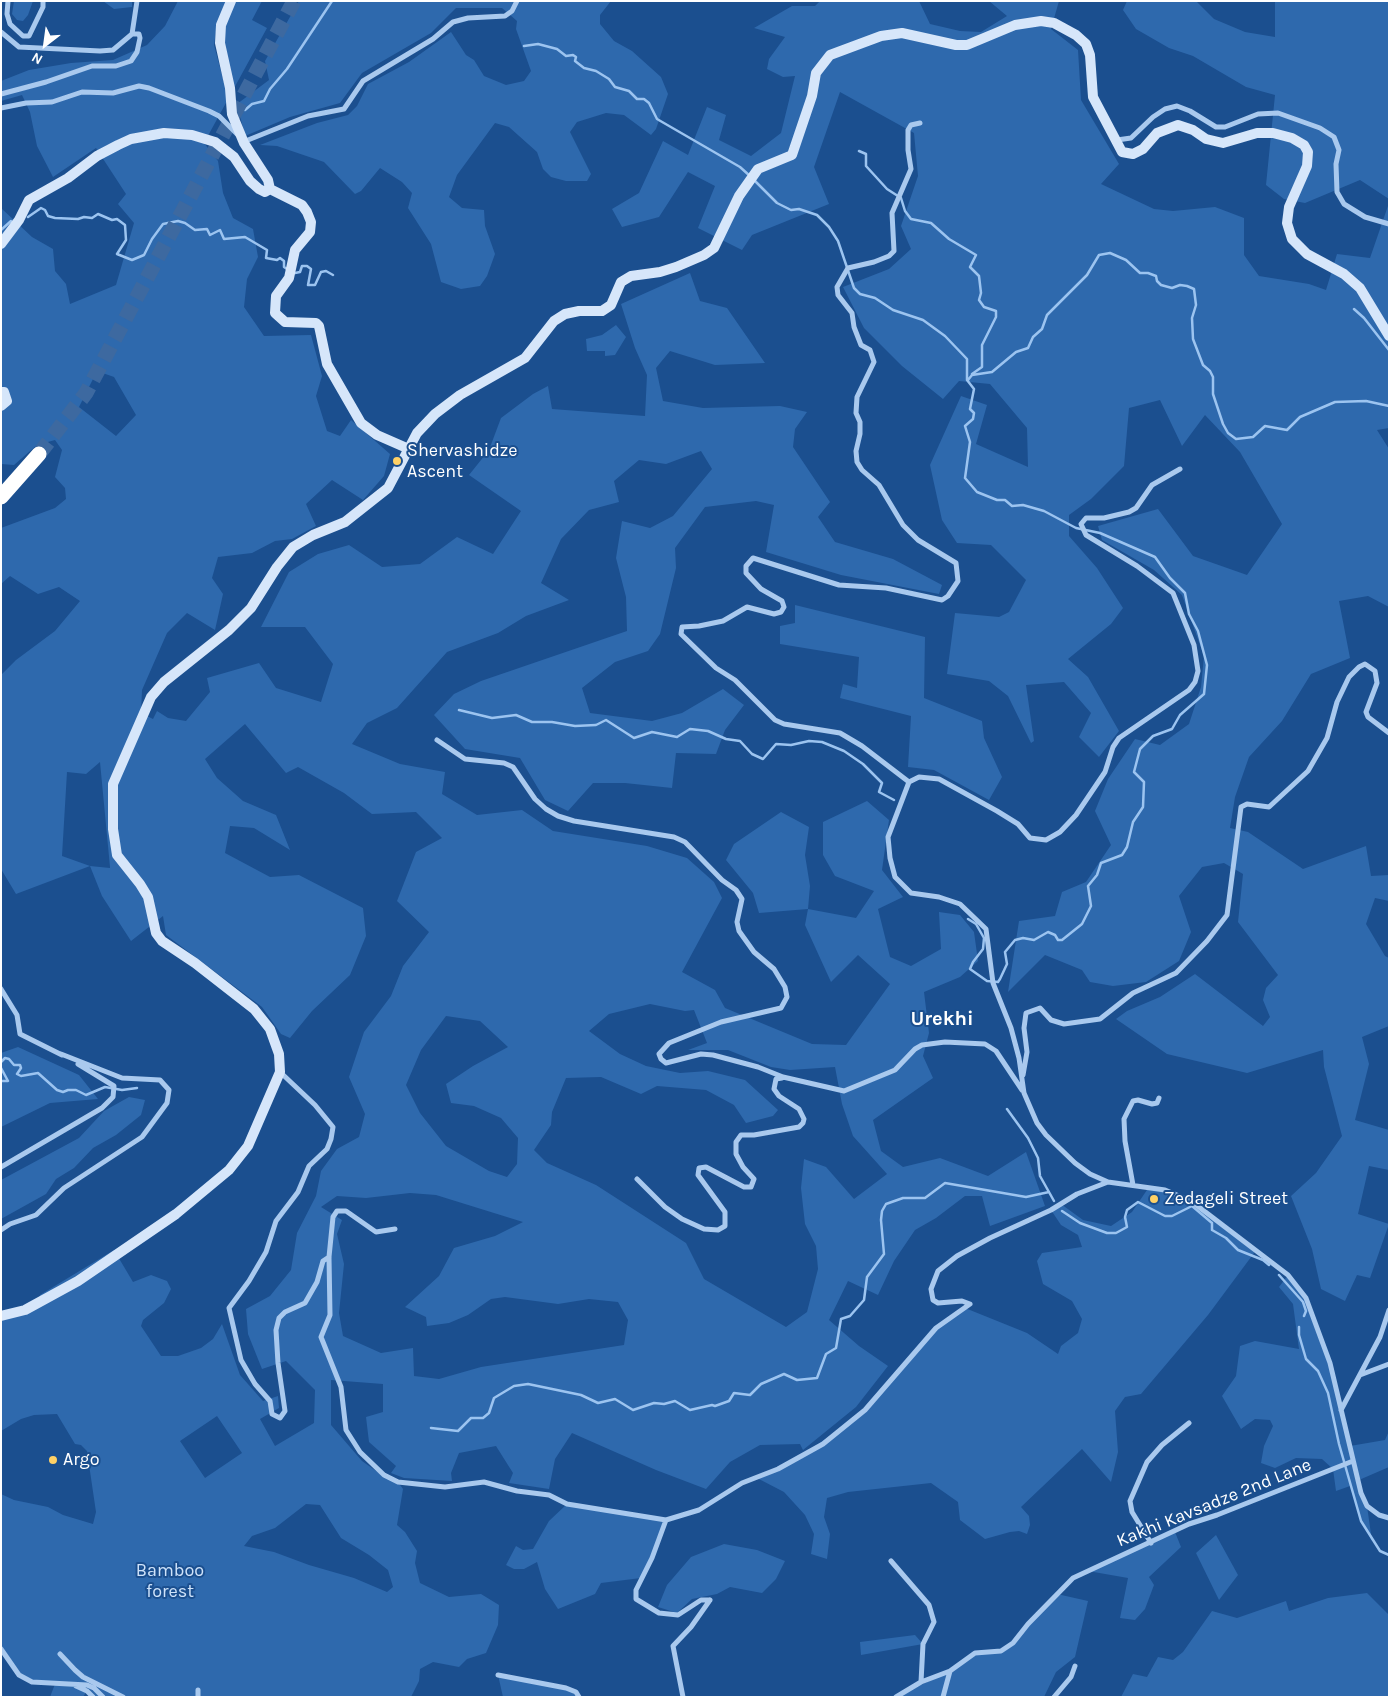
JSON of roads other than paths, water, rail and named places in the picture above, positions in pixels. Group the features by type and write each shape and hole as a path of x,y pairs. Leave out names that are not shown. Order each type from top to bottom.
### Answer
{"highway":[{"path":"1,497 39,454"}],"street":[{"path":"8,1 7,14 10,24 23,36 29,36 43,7 43,1"},
{"path":"132,34 137,1"},
{"path":"231,1 221,25 220,43 230,88 232,114 244,144"},
{"path":"244,144 308,116 344,109 363,81 433,39 453,22 468,18 506,16 512,11 517,1"},
{"path":"1,1316 25,1310 78,1280 176,1214 229,1170 248,1146 280,1072 279,1054 270,1029 254,1009 195,963 162,941 156,933 148,897 117,855 113,829 112,784 151,697 160,687 229,630 251,608 277,567 293,547 355,515 388,488 424,425 460,395 525,358 554,321 565,314 579,311 602,311 611,305 622,282 631,276 660,272 676,267 704,255 714,248 739,196 758,168 792,155 812,96 816,73 830,56 881,36 902,32 956,45 967,44 1015,25 1041,21 1054,23 1076,35 1086,44 1090,55 1093,97 1115,138 1117,146 1122,152 1133,154 1143,149 1157,132 1178,125 1192,130 1206,139 1224,143 1257,134 1273,133 1292,138 1304,146 1308,152 1308,166 1289,207 1287,223 1292,240 1307,254 1344,274 1360,288 1389,336"},
{"path":"1,32 19,47 100,51 113,50 132,34 139,34 140,38 137,52 131,61 116,66 92,66 46,82 1,94"},
{"path":"1,108 26,103 52,102 82,92 113,93 139,86 149,88 219,116 244,144 268,180 270,189"},
{"path":"1115,138 1119,141 1131,138 1153,117 1165,109 1176,106 1190,111 1216,127 1224,127 1258,114 1278,113 1320,128 1334,137 1339,150 1336,164 1337,192 1344,204 1365,217 1389,224"},
{"path":"909,782 862,746 840,734 784,724 775,720 735,680 716,668 681,634 682,627 723,621 746,607 774,614 781,612 784,607 782,601 761,588 746,573 746,566 753,558 839,585 886,588 942,600 948,596 958,581 956,563 918,540 903,525 879,486 856,462 856,451 860,434 860,422 856,413 857,397 874,362 870,350 861,345 854,327 852,313 838,295 837,287 848,268 874,262 889,256 894,251 892,212 911,169 908,150 908,130 911,125 920,123"},
{"path":"1,244 19,220 28,200 77,173 106,151 139,138 164,133 200,137 215,142 234,157 250,181 259,189 265,192 270,189"},
{"path":"270,189 302,205 311,222 310,232 306,240 295,250 289,278 276,296 275,313 285,322 311,321 317,324 327,364 361,423 377,435 409,449"},
{"path":"1,392 4,392 6,401 1,406"},
{"path":"1024,1093 1019,1058 1011,1028 992,982 986,929 960,904 939,897 911,892 895,877 890,858 888,837 909,782 919,777 939,779 1018,824 1030,838 1046,840 1060,832 1076,815 1105,772 1113,746 1120,738 1189,690 1195,682 1198,671 1194,645 1173,593 1137,566 1086,535 1081,524 1086,518 1104,518 1129,512 1136,508 1152,485 1180,469"},
{"path":"1022,1082 1027,1052 1024,1028 1026,1013 1040,1008 1051,1020 1064,1024 1100,1019 1133,994 1176,973 1186,965 1217,929 1227,915 1241,807 1247,804 1268,806 1308,771 1328,738 1337,702 1349,677 1365,664 1374,671 1377,683 1366,712 1368,717 1389,733"},
{"path":"437,740 465,759 504,763 513,767 535,800 546,810 558,816 583,823 674,837 685,842 742,899 737,922 739,931 754,952 774,969 785,987 787,997 781,1008 722,1022 669,1043 659,1054 666,1063 701,1054 713,1055 758,1067 783,1077 844,1091 895,1070 915,1049 922,1045 945,1042 984,1044 996,1051 1024,1093 1037,1123 1046,1135 1075,1163 1108,1182"},
{"path":"1,989 17,1015 20,1034 61,1054 122,1078 160,1080 169,1090 167,1103 142,1137 64,1188 36,1215 10,1224 1,1230"},
{"path":"1,1167 102,1108 112,1097 114,1086 61,1054"},
{"path":"280,1072 315,1104 333,1128 331,1139 326,1149 309,1166 298,1192 276,1221 266,1252 249,1281 229,1308 241,1360 255,1384 270,1401 272,1414 280,1418 285,1410 276,1330 279,1318 285,1312 305,1303 317,1282 323,1261 329,1258"},
{"path":"637,1179 665,1207 682,1218 704,1229 718,1230 724,1226 725,1212 698,1175 699,1168 706,1167 744,1187 751,1187 754,1179 743,1167 736,1154 736,1142 741,1135 754,1135 799,1127 803,1123 804,1119 799,1109 778,1096 774,1089 776,1079 783,1077"},
{"path":"1133,1184 1125,1141 1124,1119 1133,1101 1138,1100 1152,1104 1157,1103 1158,1098"},
{"path":"395,1229 376,1232 346,1211 337,1211 333,1217 329,1258 330,1315 321,1337 341,1387 346,1430 360,1452 384,1475 398,1482 445,1487 484,1482 517,1491 549,1495 567,1504 666,1520 699,1510 742,1483 791,1462 823,1444 865,1410 936,1328 970,1304 962,1302 938,1303 933,1300 931,1289 938,1271 957,1256 990,1238 1051,1210 1085,1190 1108,1182 1165,1190 1192,1201 1288,1275 1306,1298 1330,1363 1352,1462 1367,1506 1379,1515 1389,1518"},
{"path":"1341,1411 1383,1329 1389,1310"},
{"path":"1360,1375 1389,1364"},
{"path":"1150,1542 1132,1512 1130,1501 1147,1462 1162,1445 1189,1423"},
{"name":"Kakhi Kavsadze 2nd Lane","path":"896,1697 921,1682 950,1670 974,1653 1000,1651 1013,1643 1028,1624 1073,1578 1189,1524 1217,1515 1352,1462"},
{"path":"666,1520 652,1558 636,1590 636,1599 659,1613 678,1615 701,1600 710,1600 691,1627 673,1646 683,1697"},
{"path":"892,1561 929,1605 934,1622 923,1644 921,1682"},
{"path":"1,1649 19,1675 32,1682 94,1688 103,1697"},
{"path":"60,1654 84,1677 123,1697"},
{"path":"1054,1697 1071,1677 1075,1666"},
{"path":"942,1697 950,1670"},
{"path":"498,1675 566,1688 576,1692 579,1697"},
{"path":"73,1685 87,1691 93,1697"},
{"path":"198,1690 198,1697"}],"waterway":[{"path":"245,110 252,104 264,101 270,89 287,69 332,1"},
{"path":"524,46 538,44 557,49 566,56 573,55 576,57 575,61 584,68 596,71 609,79 615,87 629,91 637,99 644,99 649,103 657,119 740,167 750,176"},
{"path":"859,151 866,154 866,166 887,189 901,198 905,211 911,219 931,223 949,239 976,255 970,267 979,276 981,293 979,300 984,307 996,311 996,317 982,345 982,367 972,374"},
{"path":"754,180 777,203 791,210 799,209 817,215 829,227 838,241 854,288 860,294 875,298 893,310 923,320 945,336 967,359 967,380 974,389 970,409 974,413 973,419 965,426 970,442 965,478 977,492 997,500 1005,500 1012,506 1023,505 1044,511 1076,528 1100,533 1155,557 1170,578 1185,593 1189,614 1198,631 1207,665 1204,694 1180,715 1172,729 1153,736 1140,749 1134,772 1144,782 1143,807 1133,822 1127,847 1122,855 1101,863 1097,875 1088,886 1091,906 1082,924 1062,940 1058,940 1055,935 1048,932 1034,940 1023,938 1015,940 1005,952 1007,964 998,982 987,981 970,969 983,949 984,938 976,924 968,919"},
{"path":"28,217 41,208 45,210 48,216 55,218 92,218 98,214 112,220 117,219 125,225 126,240 117,254 132,260 144,255 152,239 163,224 178,221 185,223 195,230 207,229 210,235 220,230 224,239 245,237 267,250 266,258 277,260 280,258 284,261 284,267 287,269"},
{"path":"1,230 11,221"},
{"path":"968,380 972,375 992,372 1016,352 1028,348 1033,337 1042,329 1047,315 1087,275 1099,255 1110,253 1126,260 1140,273 1156,276 1157,281 1161,285 1172,288 1180,285 1194,289 1196,305 1192,318 1193,339 1203,365 1210,371 1213,377 1213,394 1223,424 1228,433 1236,439 1253,437 1265,426 1287,430 1300,417 1335,402 1366,401 1389,406"},
{"path":"295,273 300,272 302,266 307,266 311,269 308,285 315,285 321,272 326,271 333,275"},
{"path":"1354,309 1364,318 1389,350"},
{"path":"459,710 492,718 516,715 532,722 552,722 575,726 596,725 606,720 634,738 652,732 677,737 690,729 708,731 726,739 740,741 752,754 763,759 776,744 791,745 809,741 822,742 844,751 863,764 882,783 879,792 894,800"},
{"path":"1,1062 5,1058 9,1059 14,1065 20,1065 21,1068 17,1074 21,1076 38,1073 57,1090 63,1092 76,1090 86,1095 105,1087 122,1090 137,1088"},
{"path":"1,1068 8,1081 1,1081"},
{"path":"1007,1109 1028,1138 1038,1158 1040,1176 1054,1201"},
{"path":"431,1428 458,1431 471,1418 483,1418 489,1413 494,1398 514,1386 528,1384 581,1395 598,1403 615,1399 633,1410 654,1403 664,1404 675,1401 690,1410 715,1406 729,1401 734,1393 750,1395 761,1384 784,1374 797,1380 817,1378 826,1354 836,1348 841,1319 850,1316 864,1300 867,1277 884,1254 881,1220 882,1211 886,1204 903,1198 925,1198 945,1183 1026,1197 1049,1192"},
{"path":"1062,1211 1080,1223 1107,1233 1116,1233 1127,1227 1125,1217 1127,1210 1138,1202 1165,1216 1172,1216 1192,1206 1212,1223 1212,1230 1226,1238 1238,1250 1263,1260 1269,1265"},
{"path":"1279,1275 1303,1302 1306,1311 1304,1316"},
{"path":"1299,1327 1299,1335 1306,1359 1318,1371 1328,1393 1339,1444 1361,1521 1380,1551 1389,1555"}],"tunnel":[{"path":"39,454 86,393 294,1"}],"place":[{"name":"Shervashidze Ascent","path":"397,461"},
{"name":"Zedageli Street","path":"1154,1199"},
{"name":"Argo","path":"53,1460"}],"district":[{"name":"Urekhi","path":"942,1019"}],"park label":[{"name":"Bamboo forest","path":"170,1581"}]}
